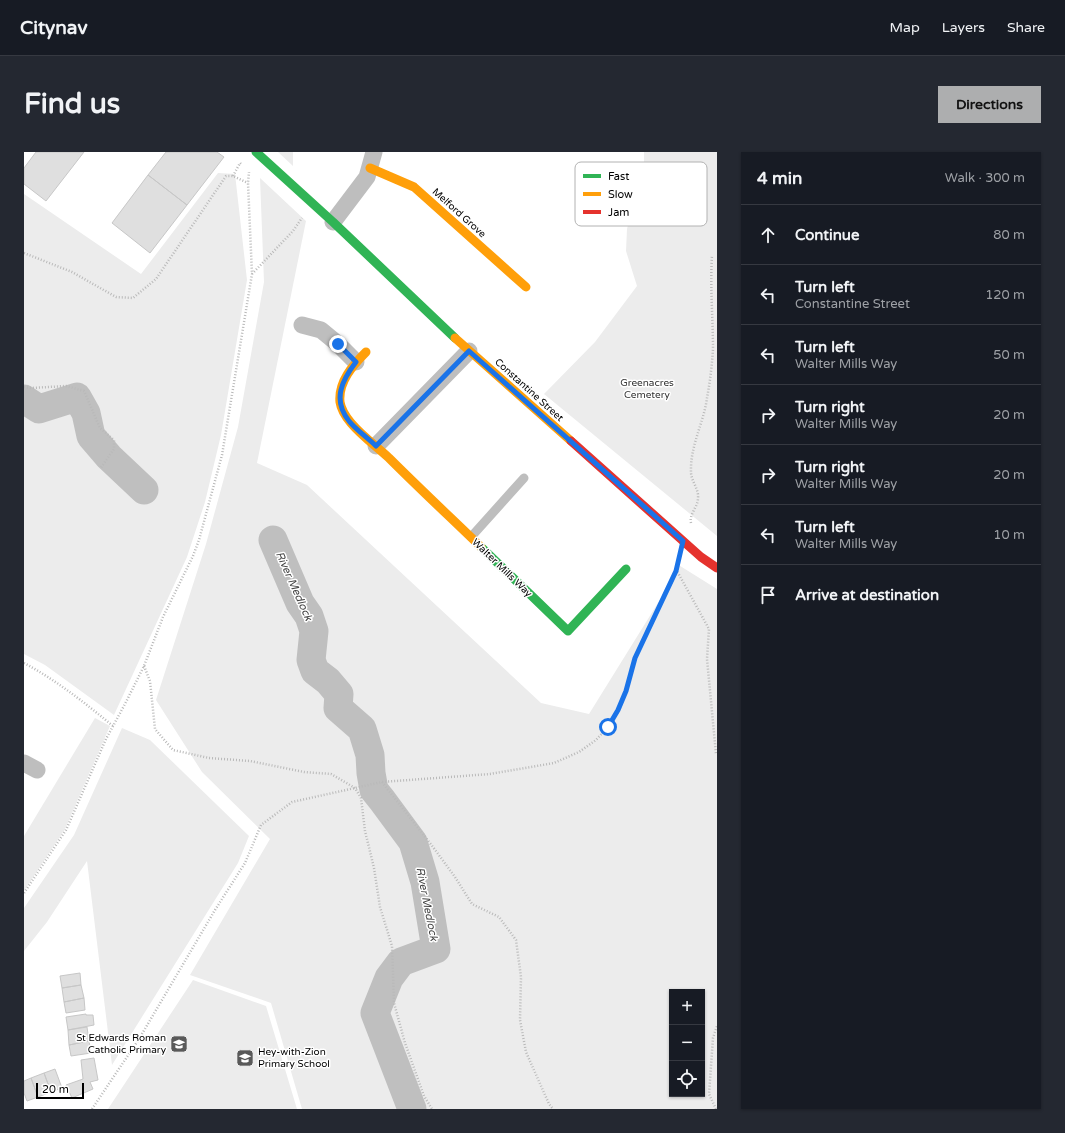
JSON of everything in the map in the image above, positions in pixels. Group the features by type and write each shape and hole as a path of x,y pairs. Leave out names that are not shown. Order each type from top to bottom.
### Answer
{"street":[{"name":"Constantine Street","path":"256,152 313,203 469,351 701,557 717,568"},
{"path":"333,222 367,177 372,160"},
{"name":"Melford Grove","path":"372,160 414,187 526,287"},
{"name":"Walter Mills Way","path":"302,325 321,330 338,344 361,357 347,374 339,397 348,421 376,446 568,631 626,569"},
{"path":"376,446 469,351"}],"lane":[{"path":"471,538 524,478"}],"path":[{"path":"233,176 240,163 245,164"},
{"path":"24,893 66,830 106,739 126,704 144,666 163,617 193,556 199,540 222,455 252,274 248,183 249,171"},
{"path":"24,254 72,272 116,296 133,298 156,279 226,176 233,176 248,183"},
{"path":"252,274 293,231 313,203"},
{"path":"92,1109 139,1038 245,863 261,825 292,802 382,782 490,774 554,763 579,752 596,740 608,727 618,710 626,691 635,658 676,571 683,541 690,533 692,528 690,518 697,506 698,493 691,473 693,454 707,399 712,350 712,255"},
{"path":"24,387 66,386 84,391 100,428 114,440 114,449 100,469"},
{"path":"676,571 710,629 708,659 717,754"},
{"path":"24,663 60,685 84,702 113,726"},
{"path":"144,666 150,681 155,729 173,750 209,758 250,761 304,772 330,774 355,788 361,798 365,831 374,868 380,907 392,946 394,1003 424,1096 432,1109"},
{"path":"382,782 433,847 455,877 472,904 499,917 516,940 521,977 520,1020 526,1052 549,1104 553,1109"},
{"path":"716,1109 709,1094 713,1038 717,1026"}],"green space":[{"path":"278,152 293,152 293,166"},
{"name":"Greenacres Cemetery","path":"644,152 717,152 717,536 544,394 595,342 637,286 626,251 628,226 707,226 707,162 644,162"},
{"path":"218,173 235,174 247,280 221,435 205,502 187,557 114,715 45,665 24,654 24,194 141,274"},
{"path":"260,178 306,221 257,463 307,485 541,703 589,714 661,598 677,564 717,589 717,1109 302,1109 271,1003 190,975 270,839 202,772 156,700 206,544 238,427 264,282"},
{"path":"95,718 110,726 65,829 24,891 24,836"},
{"path":"122,728 150,740 249,836 238,863 112,1065 87,861 47,922 24,951 24,908 74,835"},
{"path":"193,980 266,1006 297,1109 108,1109"}],"building":[{"path":"36,152 84,152 46,201 24,184 24,168"},
{"path":"166,152 217,152 224,157 187,205 148,175"},
{"path":"148,175 187,205 150,253 112,223"},
{"path":"80,973 81,985 62,988 60,976"},
{"path":"81,985 84,998 64,1002 62,988"},
{"path":"84,998 85,1010 66,1013 64,1002"},
{"path":"86,1014 93,1015 94,1025 68,1030 66,1017"},
{"path":"87,1027 89,1041 69,1045 68,1030"},
{"path":"89,1041 91,1053 71,1056 69,1045"},
{"path":"94,1058 98,1080 90,1082 93,1089 72,1098 66,1085 83,1079 81,1060"},
{"path":"55,1069 62,1088 51,1092 44,1073"},
{"path":"44,1073 51,1092 38,1097 31,1078"},
{"path":"31,1078 38,1097 27,1101 24,1093 24,1081"}],"waterway":[{"name":"River Medlock","path":"24,399 39,409 77,397 86,413 91,436 109,457 144,490"},
{"name":"River Medlock","path":"273,540 300,603 309,616 314,631 311,660 315,671 328,681 339,694 338,708 362,729 370,755 374,790 413,842 425,882 436,949 401,962 389,978 375,1013 412,1109"}],"traffic: fast":[{"path":"256,152 333,222 455,338"},
{"path":"481,547 568,631 626,569"}],"traffic: slow":[{"path":"370,168 414,187 526,287"},
{"path":"455,338 571,441"},
{"path":"366,352 347,374 341,388 340,402 346,416 360,432 481,547"}],"traffic: jam":[{"path":"571,441 701,557 717,568"}],"place":[{"name":"St Edwards Roman Catholic Primary","path":"179,1044"},
{"name":"Hey-with-Zion Primary School","path":"245,1058"}],"route":[{"path":"338,344 356,362 347,374 342,386 339,397 342,408 348,421 376,446 469,351 683,541 676,571 635,658 626,691 618,710 608,727"}]}
